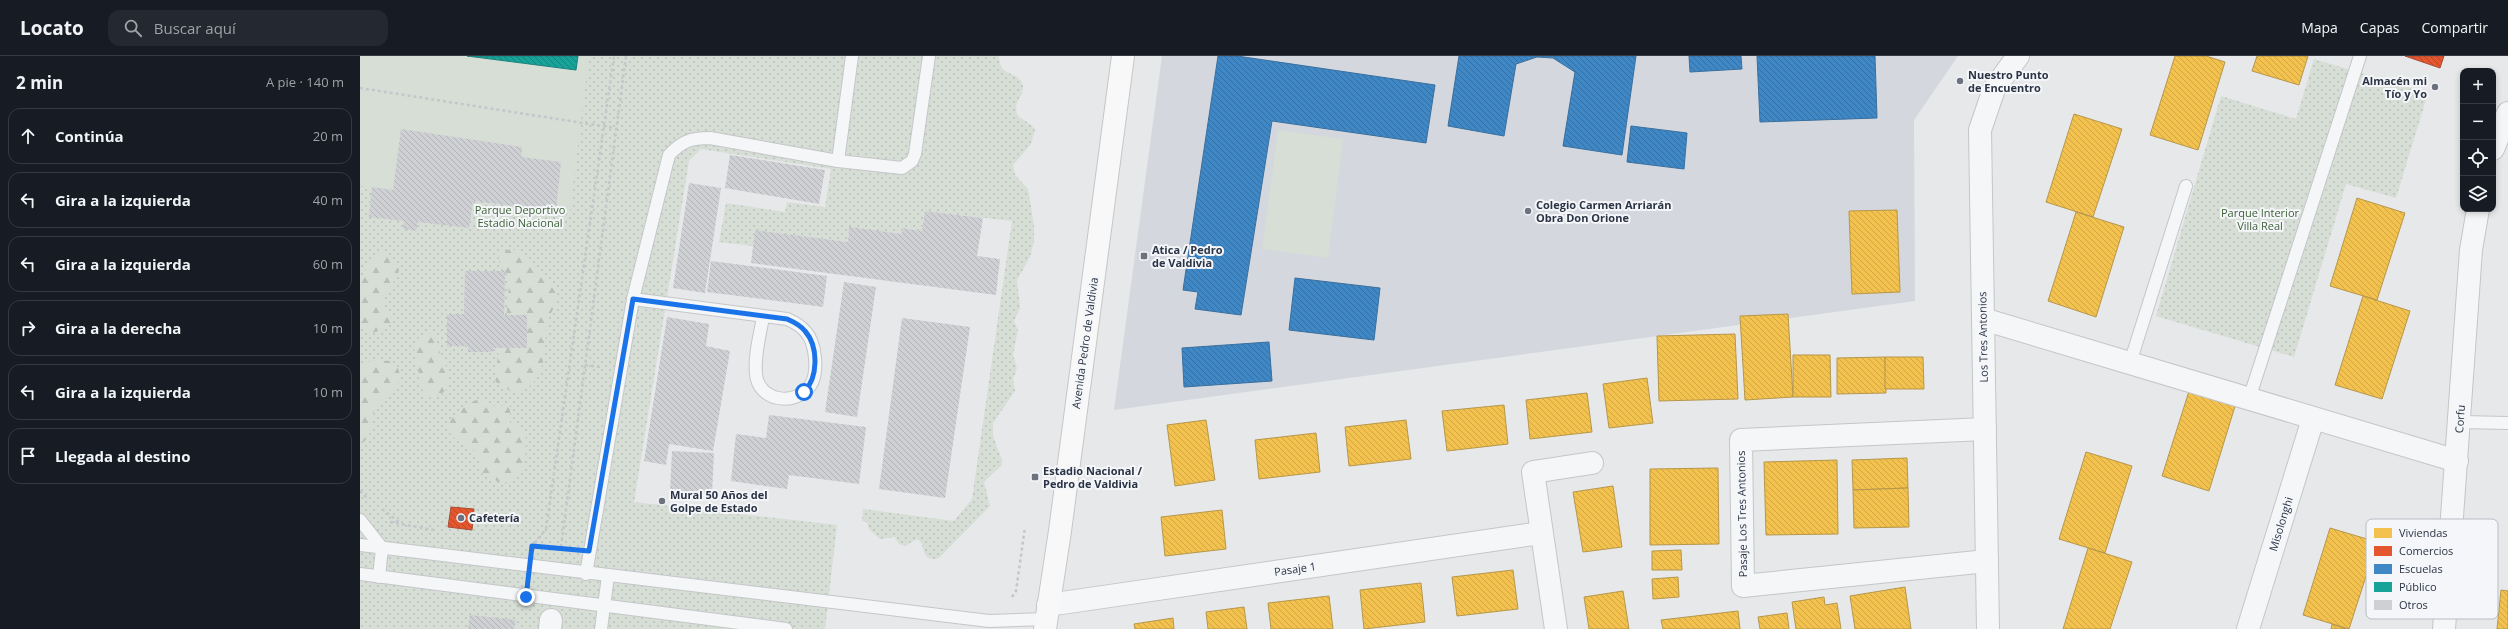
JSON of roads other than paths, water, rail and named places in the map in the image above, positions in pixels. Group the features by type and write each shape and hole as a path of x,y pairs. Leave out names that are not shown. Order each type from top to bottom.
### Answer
{"main road":[{"name":"Avenida Pedro de Valdivia","path":"1046,618 1061,523 1124,56"}],"street":[{"name":"Los Tres Antonios","path":"1988,629 1980,130 1994,89 2018,56"},
{"path":"2496,142 2508,113"},
{"name":"Corfu","path":"2453,519 2472,250 2478,212"},
{"path":"1983,319 2457,461"},
{"name":"Misolonghi","path":"2248,629 2313,418"},
{"name":"Pasaje Los Tres Antonios","path":"1985,429 1741,440 1743,586 1987,561"},
{"path":"1556,629 1533,472 1592,463"},
{"name":"Pasaje 1","path":"1046,618 1541,533"},
{"name":"Corfu","path":"2444,629 2445,619"}],"lane":[{"path":"838,161 852,56"},
{"path":"586,574 633,299 663,171 669,155 679,144 692,138 710,138 838,161 895,169 907,166 912,161 915,154 928,56"},
{"path":"2249,399 2360,56"},
{"path":"2130,363 2186,186"},
{"path":"633,299 787,319 798,324 806,332 811,342 814,372 810,386 794,397 784,399 772,397 762,390 756,376 755,359 763,317"},
{"path":"2460,422 2508,423"},
{"path":"360,520 382,548 380,577"},
{"path":"360,545 586,574 989,621 1046,618"},
{"path":"360,574 604,607 786,629"},
{"path":"601,629 608,576"}],"place":[{"name":"Nuestro Punto de Encuentro","path":"1960,81"},
{"name":"Almacén mi Tío y Yo","path":"2435,87"},
{"name":"Colegio Carmen Arriarán Obra Don Orione","path":"1528,211"},
{"name":"Atica / Pedro de Valdivia","path":"1144,256"},
{"name":"Estadio Nacional / Pedro de Valdivia","path":"1035,477"},
{"name":"Mural 50 Años del Golpe de Estado","path":"662,501"},
{"name":"Cafetería","path":"461,518"}],"park label":[{"name":"Parque Deportivo Estadio Nacional","path":"520,216"},
{"name":"Parque Interior Villa Real","path":"2260,219"}]}
